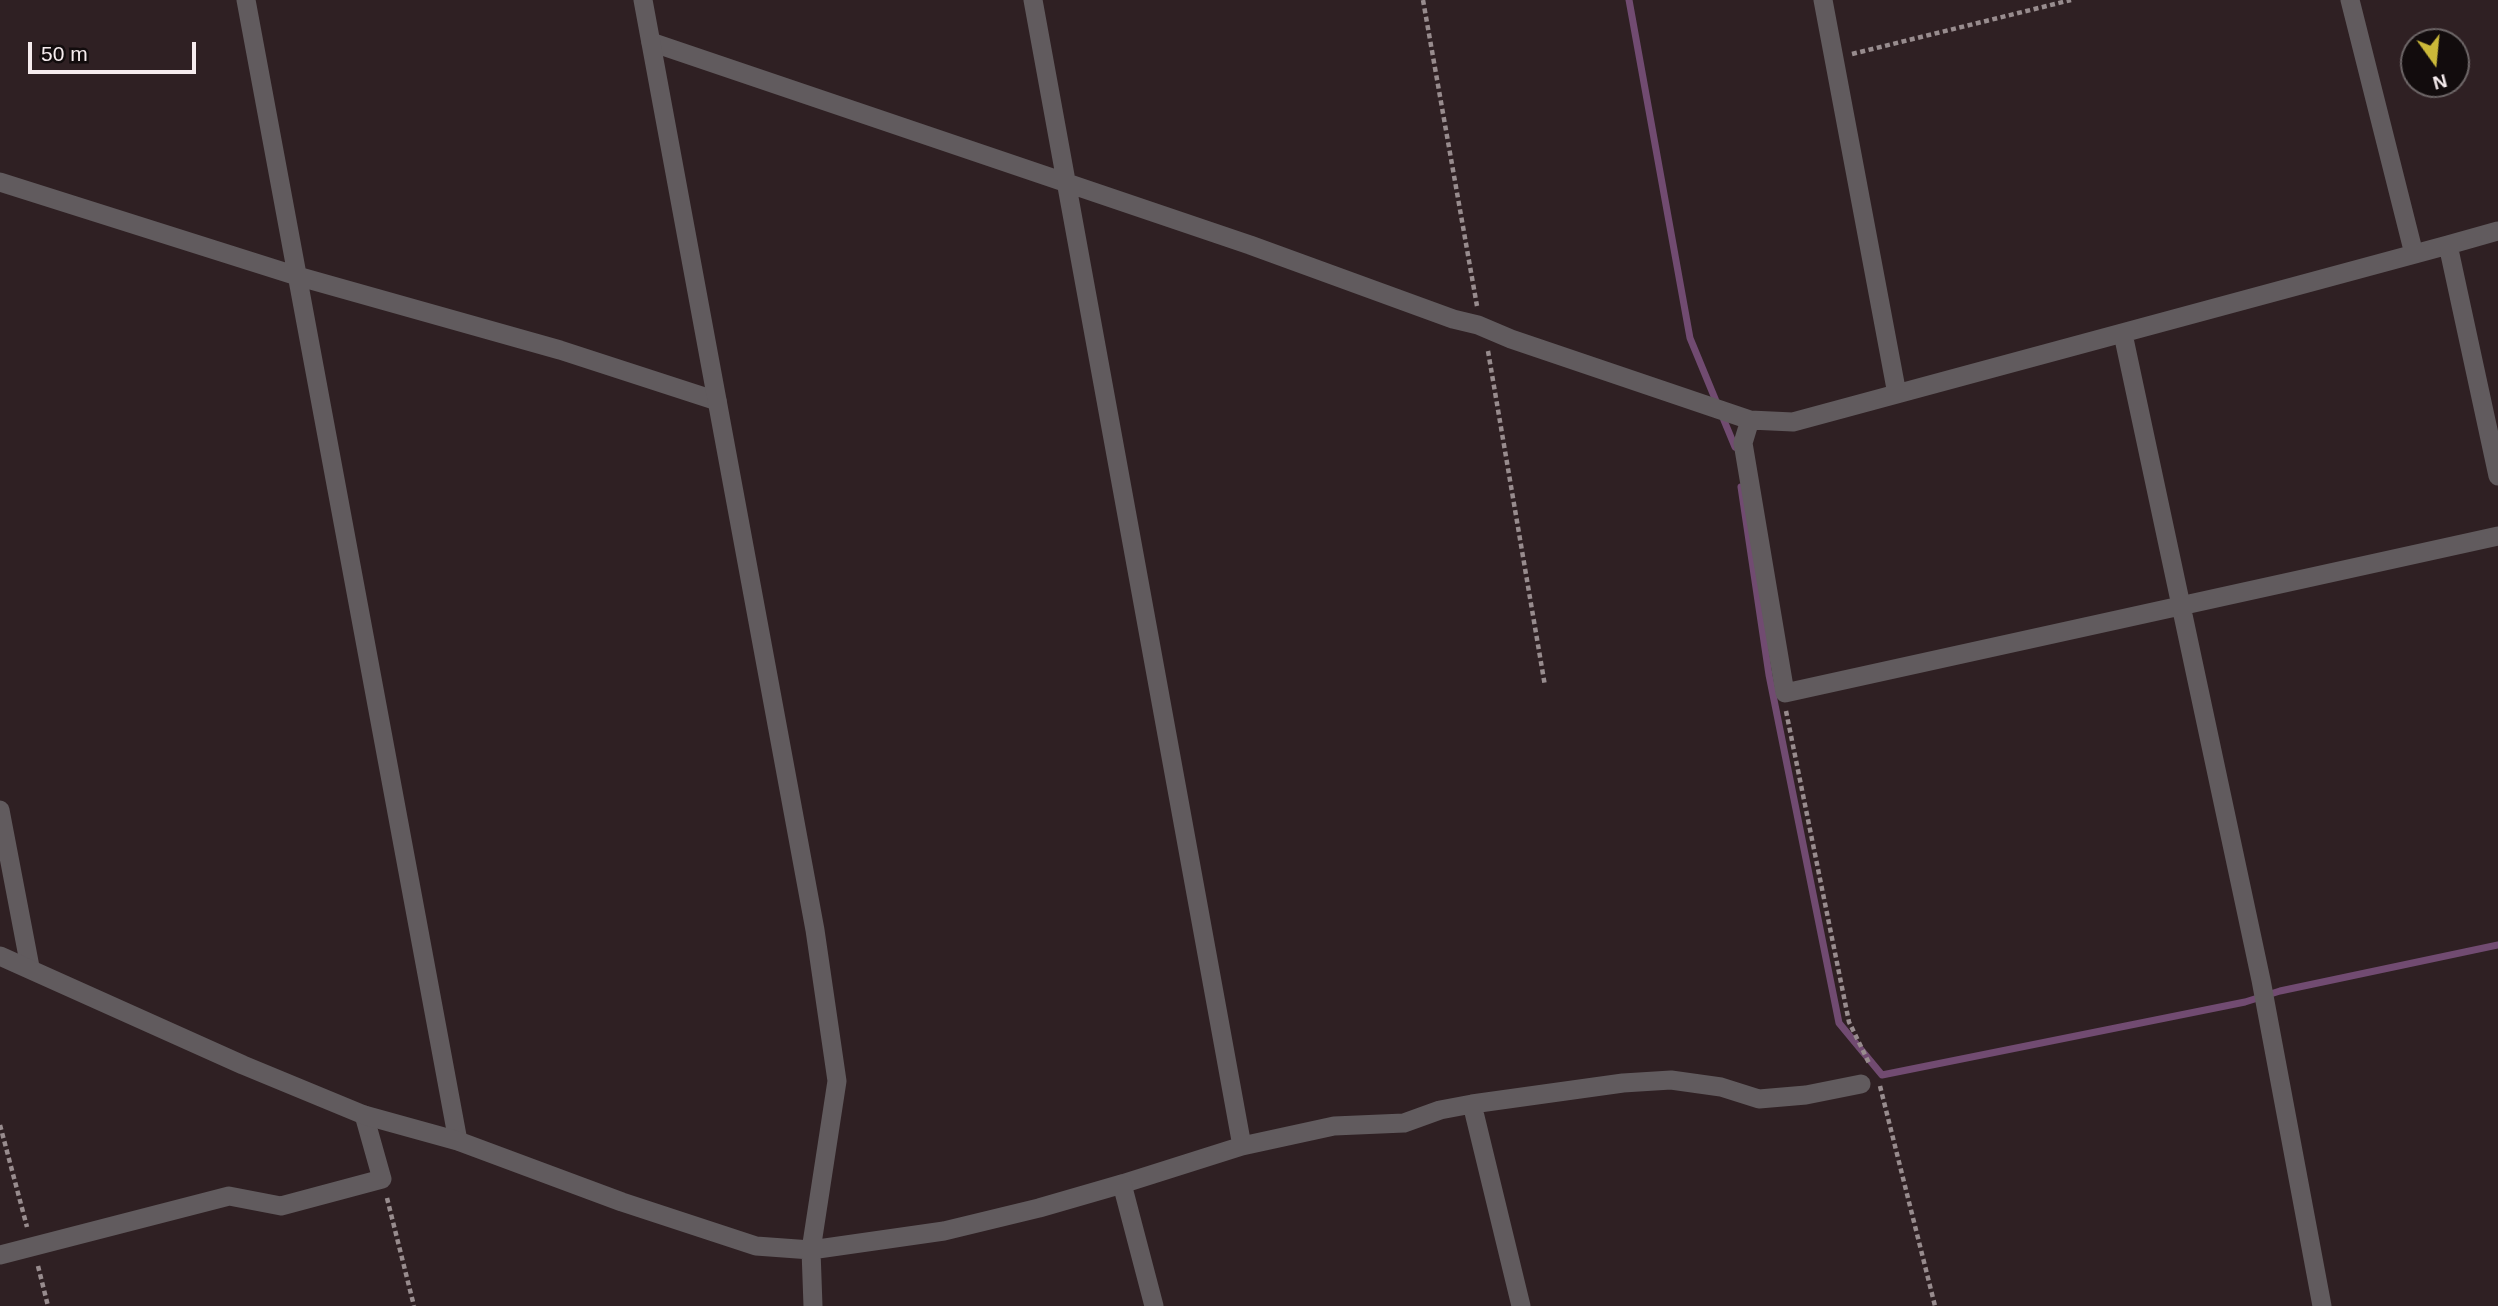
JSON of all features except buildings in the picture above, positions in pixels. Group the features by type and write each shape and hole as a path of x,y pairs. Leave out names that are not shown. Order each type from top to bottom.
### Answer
{"street":[{"path":"246,0 458,1141"},
{"path":"643,0 815,930 837,1081 811,1250 813,1306"},
{"path":"1033,0 1242,1146"},
{"path":"1824,0 1898,394"},
{"path":"2350,0 2413,254"},
{"path":"651,41 1750,420 1793,422 2498,231"},
{"path":"0,182 297,276 560,350 717,401"},
{"path":"2448,245 2498,476"},
{"path":"2123,334 2261,980 2322,1306"},
{"path":"1750,420 1743,443 1785,693 2498,536"},
{"path":"0,810 30,967"},
{"path":"0,956 30,967 243,1065 364,1115 458,1141 622,1202 756,1246 811,1250 944,1231 1039,1209 1242,1146 1334,1126 1405,1123 1440,1110 1472,1104 1647,1082 1671,1080 1720,1087 1759,1099 1806,1095 1870,1077"},
{"path":"1472,1104 1521,1306"},
{"path":"0,1255 229,1196 281,1206 382,1179 364,1115"},
{"path":"1122,1184 1154,1306"}],"path":[{"path":"1834,59 2071,0"},
{"path":"1784,698 1849,1022 1870,1077 1882,1090 1935,1306"},
{"path":"0,1125 48,1306"},
{"path":"382,1179 414,1306"}],"waterway":[{"path":"1629,0 1690,338 1735,447"},
{"path":"1741,487 1769,675 1839,1023 1882,1075 2245,1002 2280,991 2498,945"}]}
